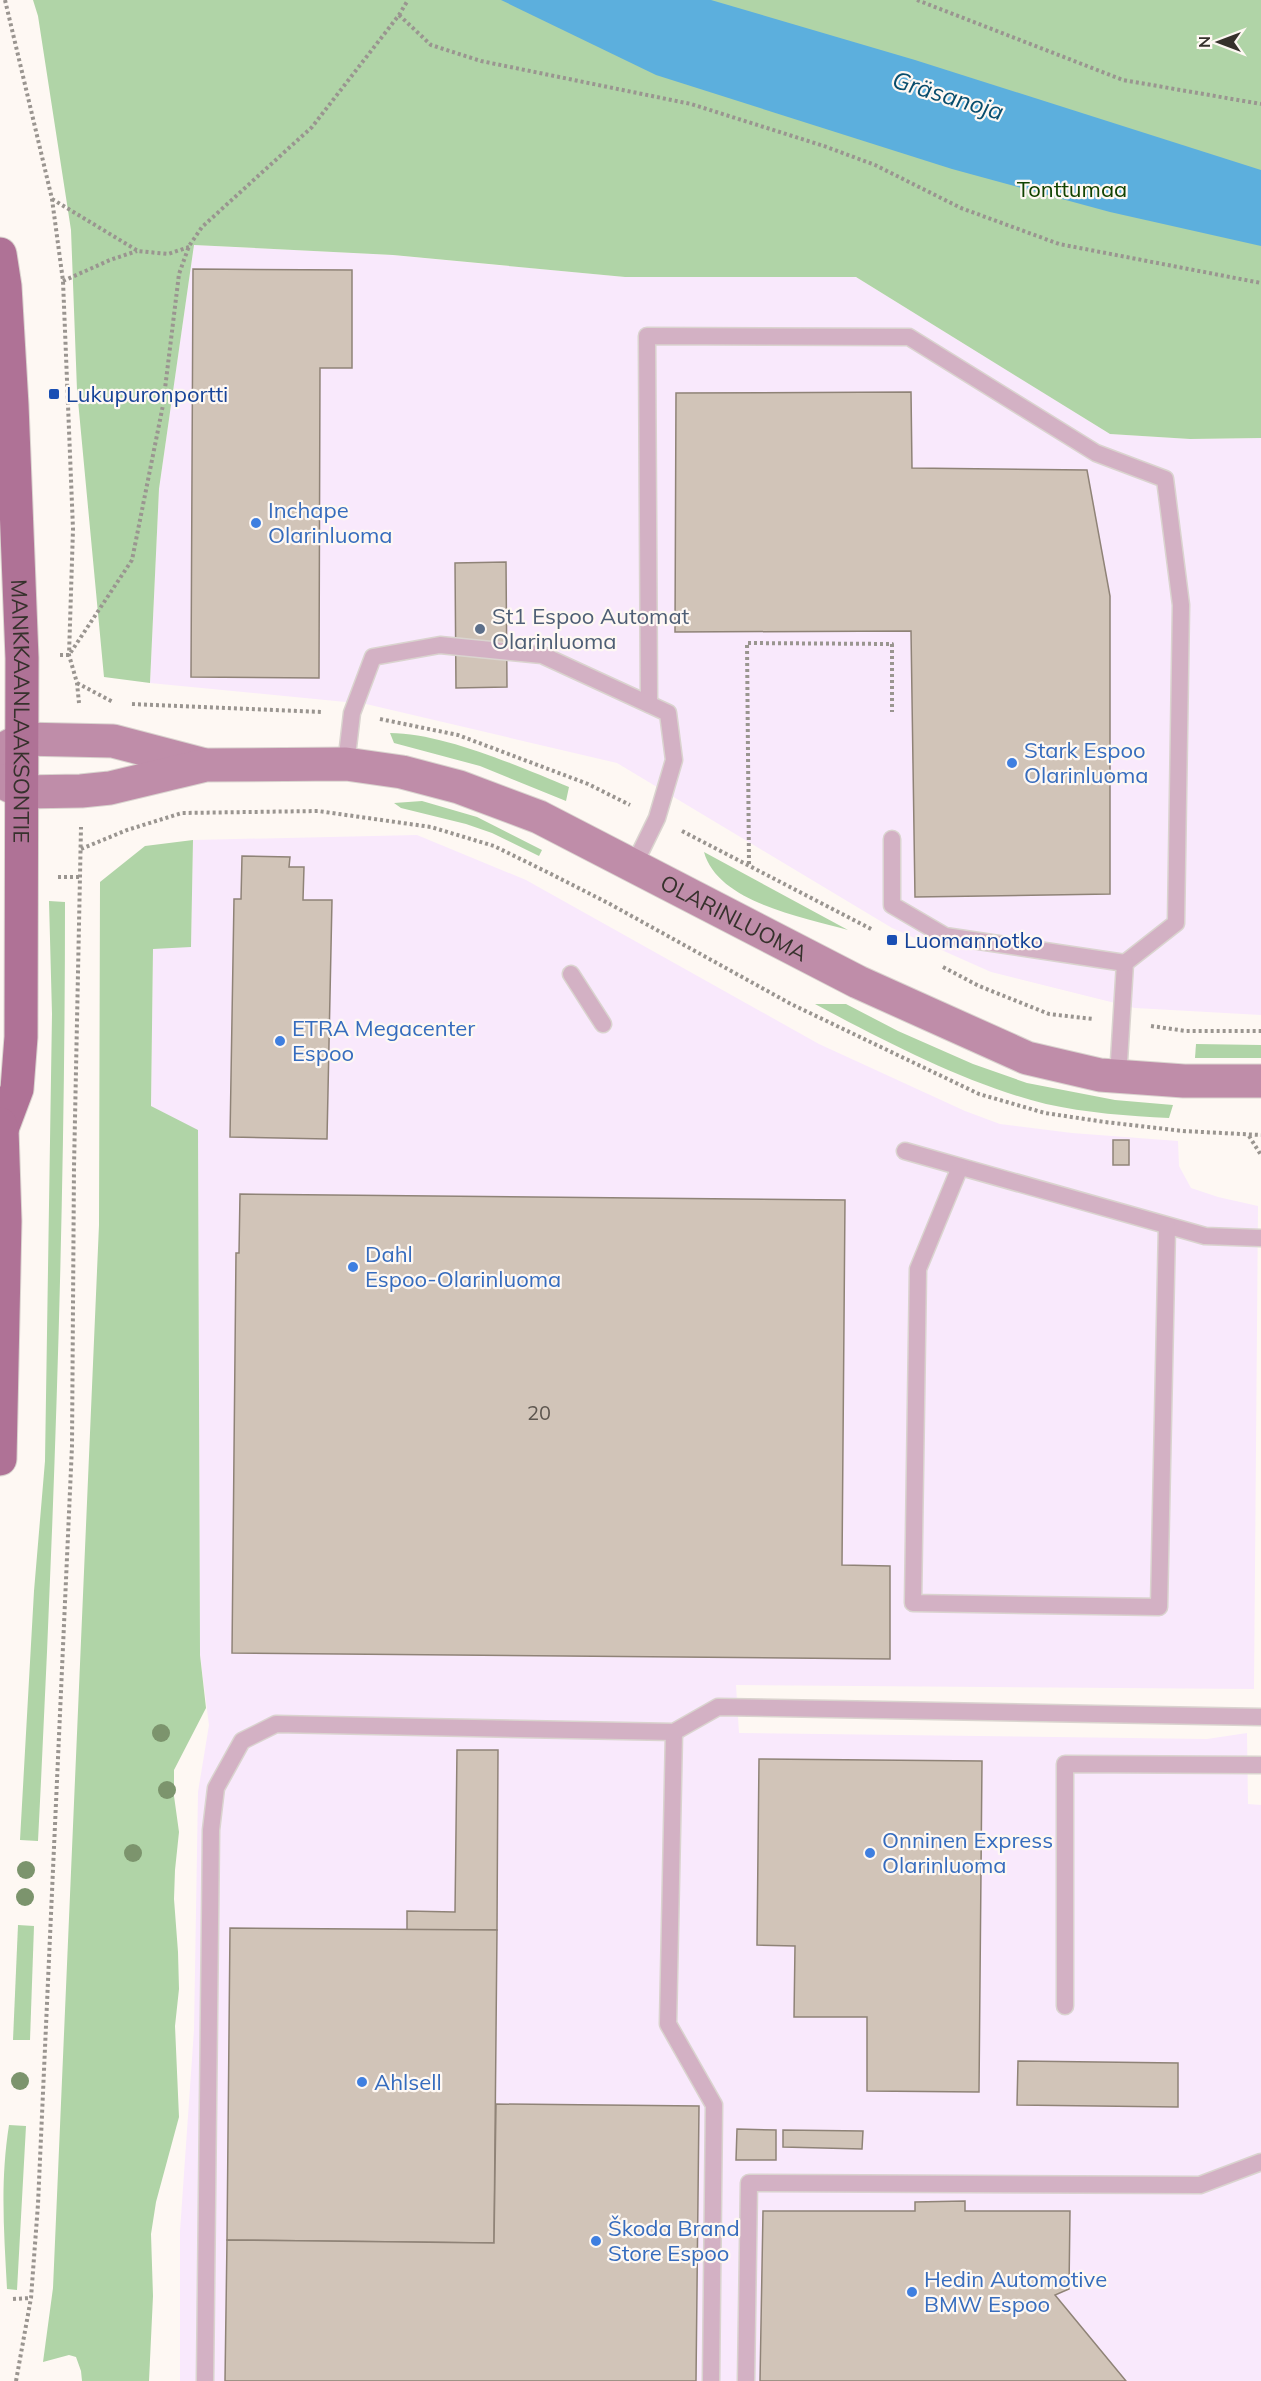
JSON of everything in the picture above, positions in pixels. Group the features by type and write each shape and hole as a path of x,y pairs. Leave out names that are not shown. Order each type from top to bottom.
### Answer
{"main road":[{"name":"MANKKAANLAAKSONTIE","path":"0,254 5,286 12,405 22,658 11,745 21,1037 17,1089 1,1126 5,1221 0,1459"},
{"name":"OLARINLUOMA","path":"11,745 113,741 206,765"},
{"name":"OLARINLUOMA","path":"11,786 81,791 110,788 206,765 346,764 402,772 459,787 539,817 858,982 1028,1058 1118,1077 1261,1082"}],"lane":[{"path":"648,704 647,336 909,337 1096,453 1165,479 1181,605 1176,923 1125,963 945,936 892,905 892,839"},
{"path":"346,764 352,713 374,657 440,645 542,655 668,712 674,760 657,818 634,866"},
{"path":"1118,1077 1125,963"},
{"path":"571,974 603,1024"},
{"path":"904,1151 1205,1236 1261,1238"},
{"path":"960,1167 918,1269 913,1603 1159,1607 1167,1226"},
{"path":"205,2381 211,1830 216,1788 242,1741 276,1724 674,1732 718,1707 1261,1716"},
{"path":"674,1732 668,2024 714,2104 711,2381"},
{"path":"1065,2006 1065,1764 1261,1765"},
{"path":"746,2381 749,2183 1200,2185 1261,2162"}],"path":[{"path":"5,0 52,199 63,281 73,529 69,655 77,683"},
{"path":"69,655 132,560 163,405 179,274 189,246 202,227 312,127 399,15 408,0"},
{"path":"917,0 1123,80 1261,104"},
{"path":"399,15 431,45 481,61 691,104 824,146 875,165 961,208 1059,244 1261,283"},
{"path":"52,199 138,251"},
{"path":"63,281 110,260 138,251 168,254 189,246"},
{"path":"749,864 747,643 892,644 892,712"},
{"path":"16,2381 30,2298 39,2192 72,1446 74,1167 81,849 127,830 182,813 318,811 430,827 494,846 608,903 791,1004 979,1094 1045,1113 1183,1131 1261,1135"},
{"path":"1248,1135 1261,1155"},
{"path":"13,2299 30,2298"}],"shaded area":[{"path":"194,245 392,255 625,277 856,277 1110,434 1190,439 1261,438 1261,1015 1135,1008 991,972 892,928 617,763 366,704 150,683 159,489"},
{"path":"417,835 526,880 819,1044 965,1111 1000,1124 1072,1133 1178,1141 1179,1166 1191,1188 1258,1206 1254,1689 736,1685 739,1733 1207,1739 1247,1733 1248,1804 1261,1805 1261,2381 180,2381 180,2231 194,2030 198,1792 209,1725 200,1655 198,1131 151,1106 153,948 191,946 193,840"}],"green space":[{"name":"Tonttumaa","path":"33,0 1261,0 1261,438 1190,439 1110,434 856,277 625,277 393,255 194,245 159,489 150,683 104,677 77,390 71,230 38,16"},
{"path":"390,733 411,734 433,739 505,761 569,787 566,801 480,766 394,743"},
{"path":"422,801 477,817 542,850 539,856 492,833 401,808 394,803"},
{"path":"193,840 191,947 153,949 151,1106 198,1130 200,1655 206,1708 174,1770 174,1796 179,1832 174,1899 179,1989 175,2026 179,2117 156,2202 151,2234 153,2296 149,2381 82,2381 76,2357 69,2355 43,2362 53,2288 99,1225 100,882 145,846"},
{"path":"704,852 848,930 787,913 744,896 726,884 712,869"},
{"path":"49,901 65,902 63,1137 58,1372 38,1841 20,1840 34,1591 45,1461 52,1014"},
{"path":"815,1004 846,1004 898,1031 973,1064 1027,1083 1115,1100 1173,1105 1169,1118 1076,1110 1017,1096 928,1061"},
{"path":"1196,1044 1261,1045 1261,1058 1195,1058"},
{"path":"18,1925 34,1926 30,2040 13,2040"},
{"path":"9,2125 26,2126 17,2290 7,2289 4,2187"}],"water":[{"name":"Gräsanoja","path":"501,0 711,0 915,60 1261,170 1261,246 1110,212 952,169 656,75"}],"building":[{"name":"Inchape Olarinluoma","path":"193,269 352,270 352,368 320,368 319,678 191,677"},
{"name":"Stark Espoo Olarinluoma","path":"911,392 912,468 1087,470 1110,596 1110,894 915,897 911,631 675,632 676,393"},
{"path":"506,562 507,687 456,688 455,563"},
{"name":"ETRA Megacenter Espoo","path":"242,856 290,857 289,867 304,867 303,900 332,900 327,1139 230,1137 234,899 241,899"},
{"path":"1113,1140 1129,1140 1129,1165 1113,1165"},
{"path":"240,1194 845,1200 842,1565 890,1566 890,1659 232,1653 236,1253 239,1253"},
{"path":"457,1750 498,1750 497,1930 407,1930 407,1911 455,1912"},
{"name":"Onninen Express Olarinluoma","path":"759,1759 982,1761 979,2092 867,2091 867,2017 794,2017 795,1946 757,1945"},
{"name":"Ahlsell","path":"230,1928 497,1930 494,2243 227,2240"},
{"path":"1018,2061 1178,2063 1178,2107 1017,2105"},
{"name":"Škoda Brand Store Espoo","path":"496,2104 699,2106 696,2381 225,2381 227,2240 494,2243"},
{"path":"737,2129 776,2130 776,2160 736,2160"},
{"path":"783,2130 863,2131 862,2149 783,2147"},
{"name":"Hedin Automotive BMW Espoo","path":"965,2201 965,2211 1070,2211 1069,2289 1055,2295 1126,2381 760,2381 763,2211 915,2211 915,2202"}],"place":[{"name":"Lukupuronportti","path":"54,394"},
{"name":"Inchape Olarinluoma","path":"256,523"},
{"name":"St1 Espoo Automat Olarinluoma","path":"480,629"},
{"name":"Stark Espoo Olarinluoma","path":"1012,763"},
{"name":"Luomannotko","path":"892,940"},
{"name":"ETRA Megacenter Espoo","path":"280,1041"},
{"name":"Dahl Espoo-Olarinluoma","path":"353,1267"},
{"name":"Onninen Express Olarinluoma","path":"870,1853"},
{"name":"Ahlsell","path":"362,2082"},
{"name":"Škoda Brand Store Espoo","path":"596,2241"},
{"name":"Hedin Automotive BMW Espoo","path":"912,2292"}]}
